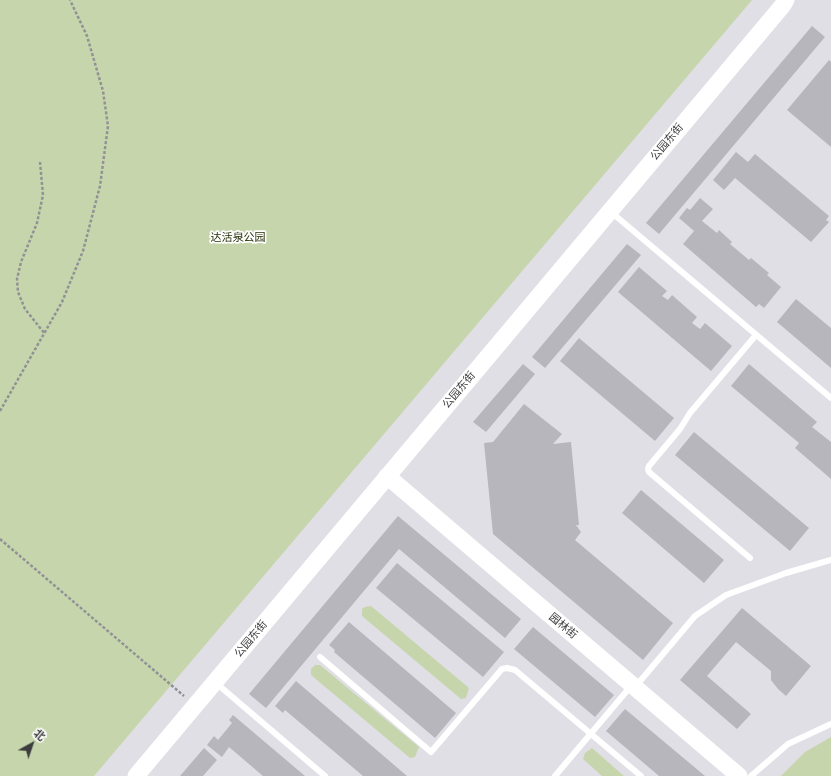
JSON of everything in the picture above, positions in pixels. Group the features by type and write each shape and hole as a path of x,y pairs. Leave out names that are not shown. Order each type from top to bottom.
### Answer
{"street":[{"name":"公园东街","path":"136,776 786,2"},
{"name":"园林街","path":"387,476 739,776"}],"lane":[{"path":"610,211 831,398"},
{"path":"750,558 649,472 648,469 680,429 690,413 756,335"},
{"path":"555,776 695,616 726,595 786,573 831,560"},
{"path":"320,657 431,752 502,669 507,668 515,670 641,776"},
{"path":"215,682 325,776"},
{"path":"751,776 788,744 831,724"}],"path":[{"path":"0,411 62,302 83,251 100,186 108,126 103,92 87,36 70,0"},
{"path":"40,162 43,195 37,223 21,262 17,279 18,292 25,309 45,334"},
{"path":"0,539 195,706"}],"green space":[{"name":"达活泉公园","path":"0,0 752,0 94,776 0,776"},
{"path":"371,606 469,688 466,698 461,699 362,616 362,609"},
{"path":"315,665 320,665 419,747 415,757 410,758 311,675 311,669"},
{"path":"831,737 831,776 781,776 805,752"},
{"path":"592,748 624,776 602,776 583,759 585,753"}],"building":[{"path":"812,26 825,37 659,234 646,223"},
{"path":"829,60 831,62 831,147 787,110"},
{"path":"736,152 748,162 755,154 829,216 826,220 829,222 811,242 735,178 724,190 713,180"},
{"path":"700,198 713,209 702,221 717,233 719,230 732,242 730,244 749,260 751,258 769,273 767,275 781,287 764,308 759,304 756,307 683,244 694,231 679,218 687,208 690,210"},
{"path":"627,244 641,255 545,368 532,357"},
{"path":"639,267 667,291 662,296 668,300 672,295 697,317 692,323 700,329 705,323 732,346 711,371 618,292"},
{"path":"796,299 831,328 831,368 777,322"},
{"path":"579,338 674,418 655,441 560,361"},
{"path":"523,364 535,374 486,432 473,422"},
{"path":"749,364 817,422 812,427 831,442 831,479 795,448 799,443 731,386"},
{"path":"524,404 562,434 553,444 571,442 579,525 576,525 581,532 575,540 673,623 643,660 493,534 484,443 493,442"},
{"path":"694,432 809,528 790,551 675,455"},
{"path":"641,490 724,560 704,583 622,513"},
{"path":"398,516 521,619 505,638 399,549 266,708 249,694"},
{"path":"397,563 504,652 483,677 376,588"},
{"path":"742,608 811,666 786,696 771,680 771,671 736,642 707,676 751,714 737,729 680,680"},
{"path":"349,622 456,713 435,738 334,652 335,650 329,645"},
{"path":"533,627 614,695 595,717 514,649"},
{"path":"296,681 407,776 363,776 285,710 283,713 275,706"},
{"path":"625,709 705,776 659,776 606,731"},
{"path":"233,715 305,776 263,776 229,747 222,757 207,745 214,736 218,740 232,723 229,720"},
{"path":"204,748 217,760 203,776 180,776"}]}
